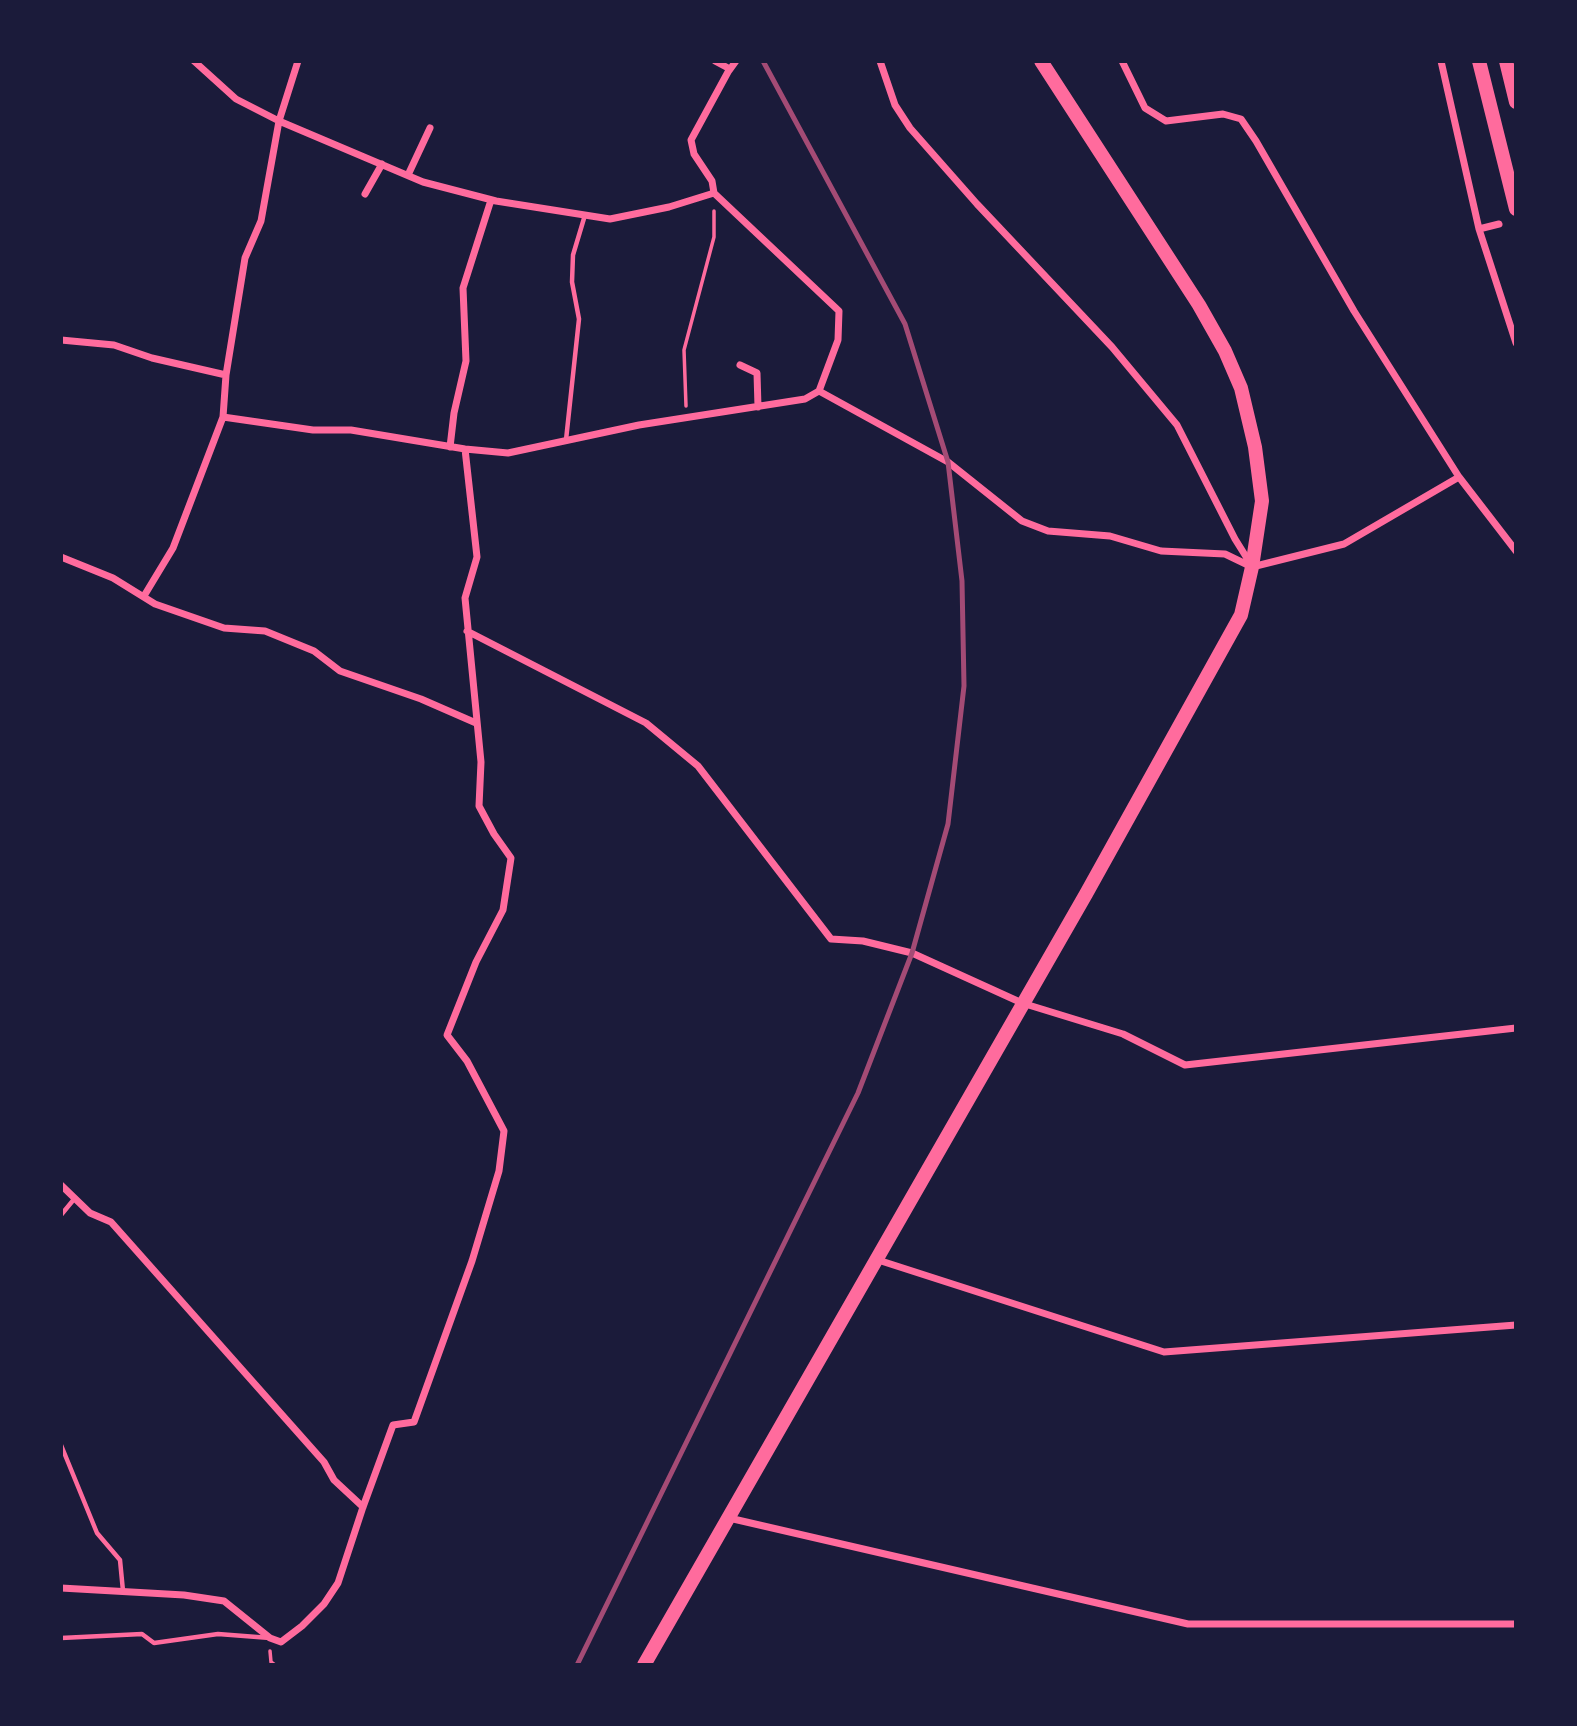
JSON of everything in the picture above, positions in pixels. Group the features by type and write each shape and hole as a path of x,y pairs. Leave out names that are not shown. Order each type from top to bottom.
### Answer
{"highway":[{"path":"644,1665 878,1260 1241,615 1252,567 1262,501 1255,447 1236,376 1199,305 1041,61"},
{"path":"1479,61 1516,209"},
{"path":"1506,61 1516,102"}],"street":[{"path":"194,61 236,100 279,121 423,182 491,200 610,219 714,194"},
{"path":"144,596 173,548 223,417 226,375 245,258 261,221 279,121 298,61"},
{"path":"715,61 730,69"},
{"path":"223,417 313,430 351,430 450,447 508,453 639,425 805,399 819,391 838,341 839,312 714,194 712,181 694,154 691,140 736,61"},
{"path":"880,61 895,105 910,128 977,204 1112,347 1177,425 1252,567"},
{"path":"1122,61 1145,108 1166,121 1223,114 1241,119 1354,312 1459,477 1516,551"},
{"path":"1441,61 1479,229 1516,342"},
{"path":"408,175 430,128"},
{"path":"365,194 382,164"},
{"path":"450,447 454,413 466,361 463,288 491,200"},
{"path":"1479,229 1499,224"},
{"path":"61,340 114,345 152,358 226,375"},
{"path":"740,365 757,373 758,407"},
{"path":"819,391 948,461 1021,521 1048,531 1110,536 1161,551 1225,554 1252,567 1344,544 1459,477"},
{"path":"61,1588 184,1595 224,1601 270,1639 281,1642 302,1626 324,1604 338,1583 393,1425 414,1422 472,1261 499,1171 504,1131 467,1062 447,1035 475,962 503,911 511,858 479,807 481,762 465,598 477,557 465,449"},
{"path":"61,557 113,578 155,604 224,628 265,631 314,651 340,671 421,699 476,723"},
{"path":"467,631 646,723 698,766 831,939 863,941 912,953 1022,1003 1123,1034 1185,1065 1516,1028"},
{"path":"61,1185 90,1213 111,1222 324,1462 334,1480 363,1507"},
{"path":"878,1260 1164,1352 1516,1325"},
{"path":"728,1518 1188,1624 1516,1624"}],"lane":[{"path":"566,440 579,319 572,282 573,255 585,215"},
{"path":"61,1215 75,1198"},
{"path":"61,1445 97,1533 120,1560 123,1592"},
{"path":"61,1637 142,1634 154,1643 218,1634 270,1639"}],"path":[{"path":"687,418 684,350 714,237 714,194"}],"railway":[{"path":"577,1665 858,1093 912,953 948,824 964,686 962,581 948,462 905,324 763,61"}]}
